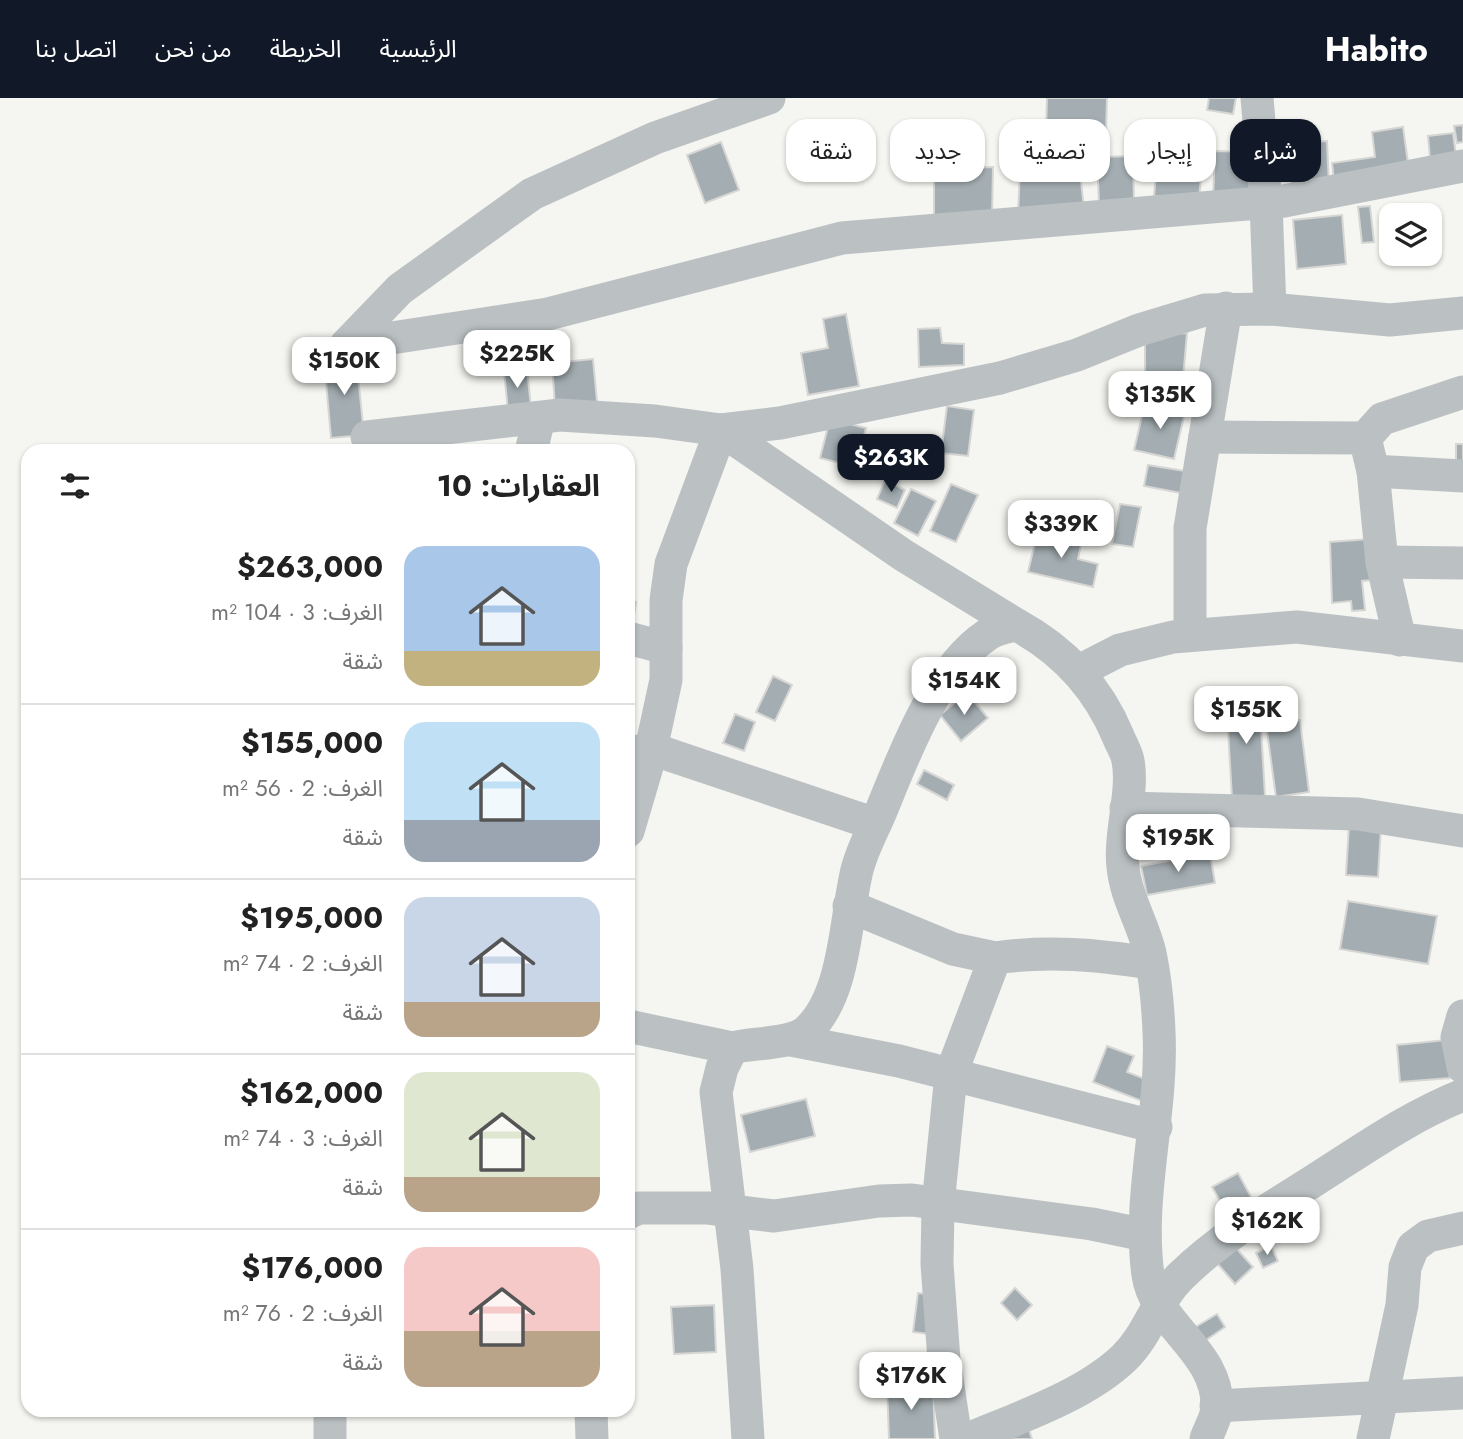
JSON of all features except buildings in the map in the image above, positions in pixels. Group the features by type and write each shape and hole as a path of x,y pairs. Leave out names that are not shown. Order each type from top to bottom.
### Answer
{"street":[{"path":"769,98 655,138 532,194 400,289 346,345 548,314 842,238 1266,204 1463,166"},
{"path":"1257,98 1266,204 1270,309"},
{"path":"1190,635 1190,528 1226,308"},
{"path":"367,437 560,415 628,419 721,430 780,423 1000,378 1077,355 1170,319 1226,308 1270,309 1390,320 1463,313"},
{"path":"1365,438 1381,419 1463,392"},
{"path":"533,444 540,418"},
{"path":"721,430 903,555 1034,634 1079,671 1113,724 1128,761 1122,865 1130,905 1149,951 1160,1032 1156,1127 1145,1234 1149,1279 1159,1304 1195,1346 1210,1377 1216,1406 1206,1439"},
{"path":"635,781 639,753 666,680 666,600 671,564 721,430"},
{"path":"1205,437 1365,438"},
{"path":"1365,438 1373,471 1382,562 1400,640"},
{"path":"1373,471 1463,477"},
{"path":"1382,562 1463,564"},
{"path":"791,1040 807,1031 827,1007 842,955 858,866 915,732 952,670 986,636 1017,625"},
{"path":"1079,671 1120,650 1190,635 1297,627 1463,646"},
{"path":"635,640 666,648"},
{"path":"639,753 664,753 875,824"},
{"path":"1126,808 1358,814 1463,831"},
{"path":"849,906 953,949 995,958 1031,953 1076,952 1151,964"},
{"path":"956,1439 944,1360 937,1264 938,1205 951,1074 995,958"},
{"path":"1463,1016 1457,1037 1463,1067"},
{"path":"635,1027 732,1048 754,1042 791,1040 899,1061 1156,1127"},
{"path":"732,1048 722,1068 716,1092 737,1269 748,1439"},
{"path":"968,1439 1061,1401 1123,1359 1149,1327 1159,1304 1179,1277 1230,1234 1422,1111 1463,1095"},
{"path":"635,1210 708,1208 774,1216 879,1201 912,1200 1145,1234"},
{"path":"1373,1439 1402,1305 1405,1267 1413,1247 1428,1236 1463,1228"},
{"path":"1216,1406 1382,1395 1463,1393"},
{"path":"330,1439 331,1417"},
{"path":"591,1417 592,1439"}]}
